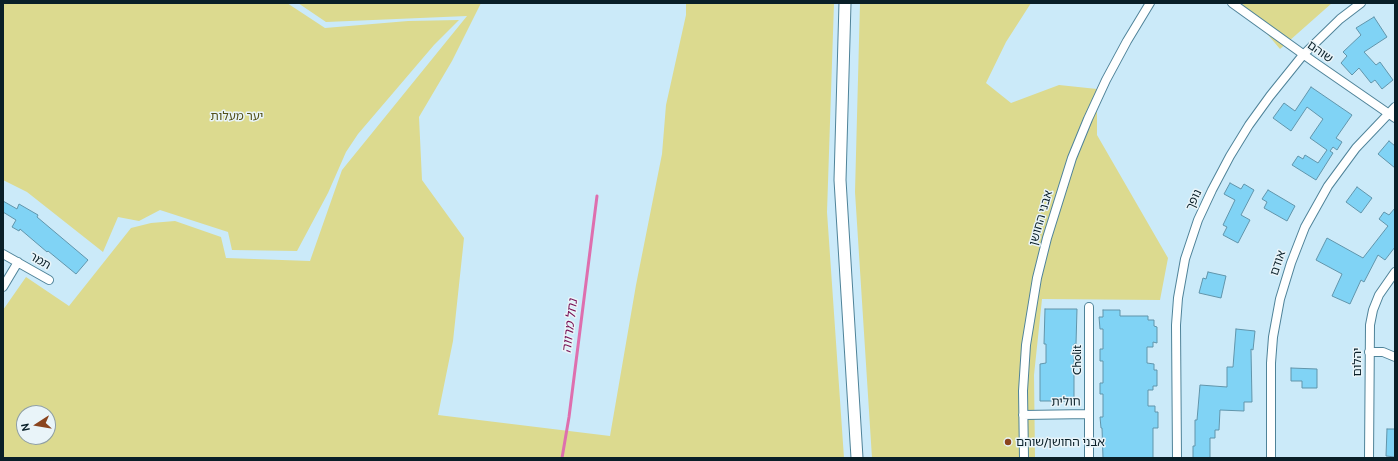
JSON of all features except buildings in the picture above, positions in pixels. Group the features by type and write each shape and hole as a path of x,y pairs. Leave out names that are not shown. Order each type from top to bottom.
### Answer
{"main road":[{"path":"845,3 840,180 857,458"}],"street":[{"name":"אבני החושן","path":"1024,458 1024,368 1032,300 1045,244 1058,198 1077,145 1103,86 1127,41 1150,3"},
{"name":"שוהם","path":"1232,3 1303,55 1395,118"},
{"name":"נופך","path":"1177,458 1176,312 1182,272 1188,246 1198,220 1230,156 1267,101 1303,55 1340,19 1361,3"},
{"name":"אודם","path":"1271,458 1271,363 1273,337 1280,299 1290,263 1305,227 1328,186 1356,148 1395,106"},
{"name":"תמר","path":"3,254 49,280"},
{"name":"תמר","path":"3,287 18,262"},
{"name":"יהלום","path":"1370,458 1370,330 1373,310 1382,290 1395,272"},
{"name":"Cholit","path":"1089,307 1089,414"},
{"path":"1369,352 1383,352 1395,357"},
{"name":"חולית","path":"1023,415 1089,414 1089,458"}],"green space":[{"name":"יער מעלות","path":"3,3 287,3 325,28 408,21 459,20 434,45 358,134 346,152 328,193 297,251 232,250 228,232 160,210 139,221 118,217 103,252 27,192 3,180"},
{"path":"298,3 481,3 452,61 419,117 422,180 464,238 453,341 438,415 610,436 636,285 662,154 666,105 686,15 686,3 834,3 827,212 844,458 3,458 3,310 26,277 69,306 131,228 151,223 175,221 221,237 226,258 310,261 342,170 467,16 326,22"},
{"path":"860,3 1031,3 1006,42 986,83 1011,103 1059,85 1097,89 1097,135 1168,258 1160,300 1042,299 1034,375 1035,458 872,458 855,192"},
{"path":"1241,3 1332,3 1280,49"}],"waterway":[{"name":"נחל מרווה","path":"562,458 569,417 597,196"}],"place":[{"name":"אבני החושן/שוהם","path":"1008,442"}]}
